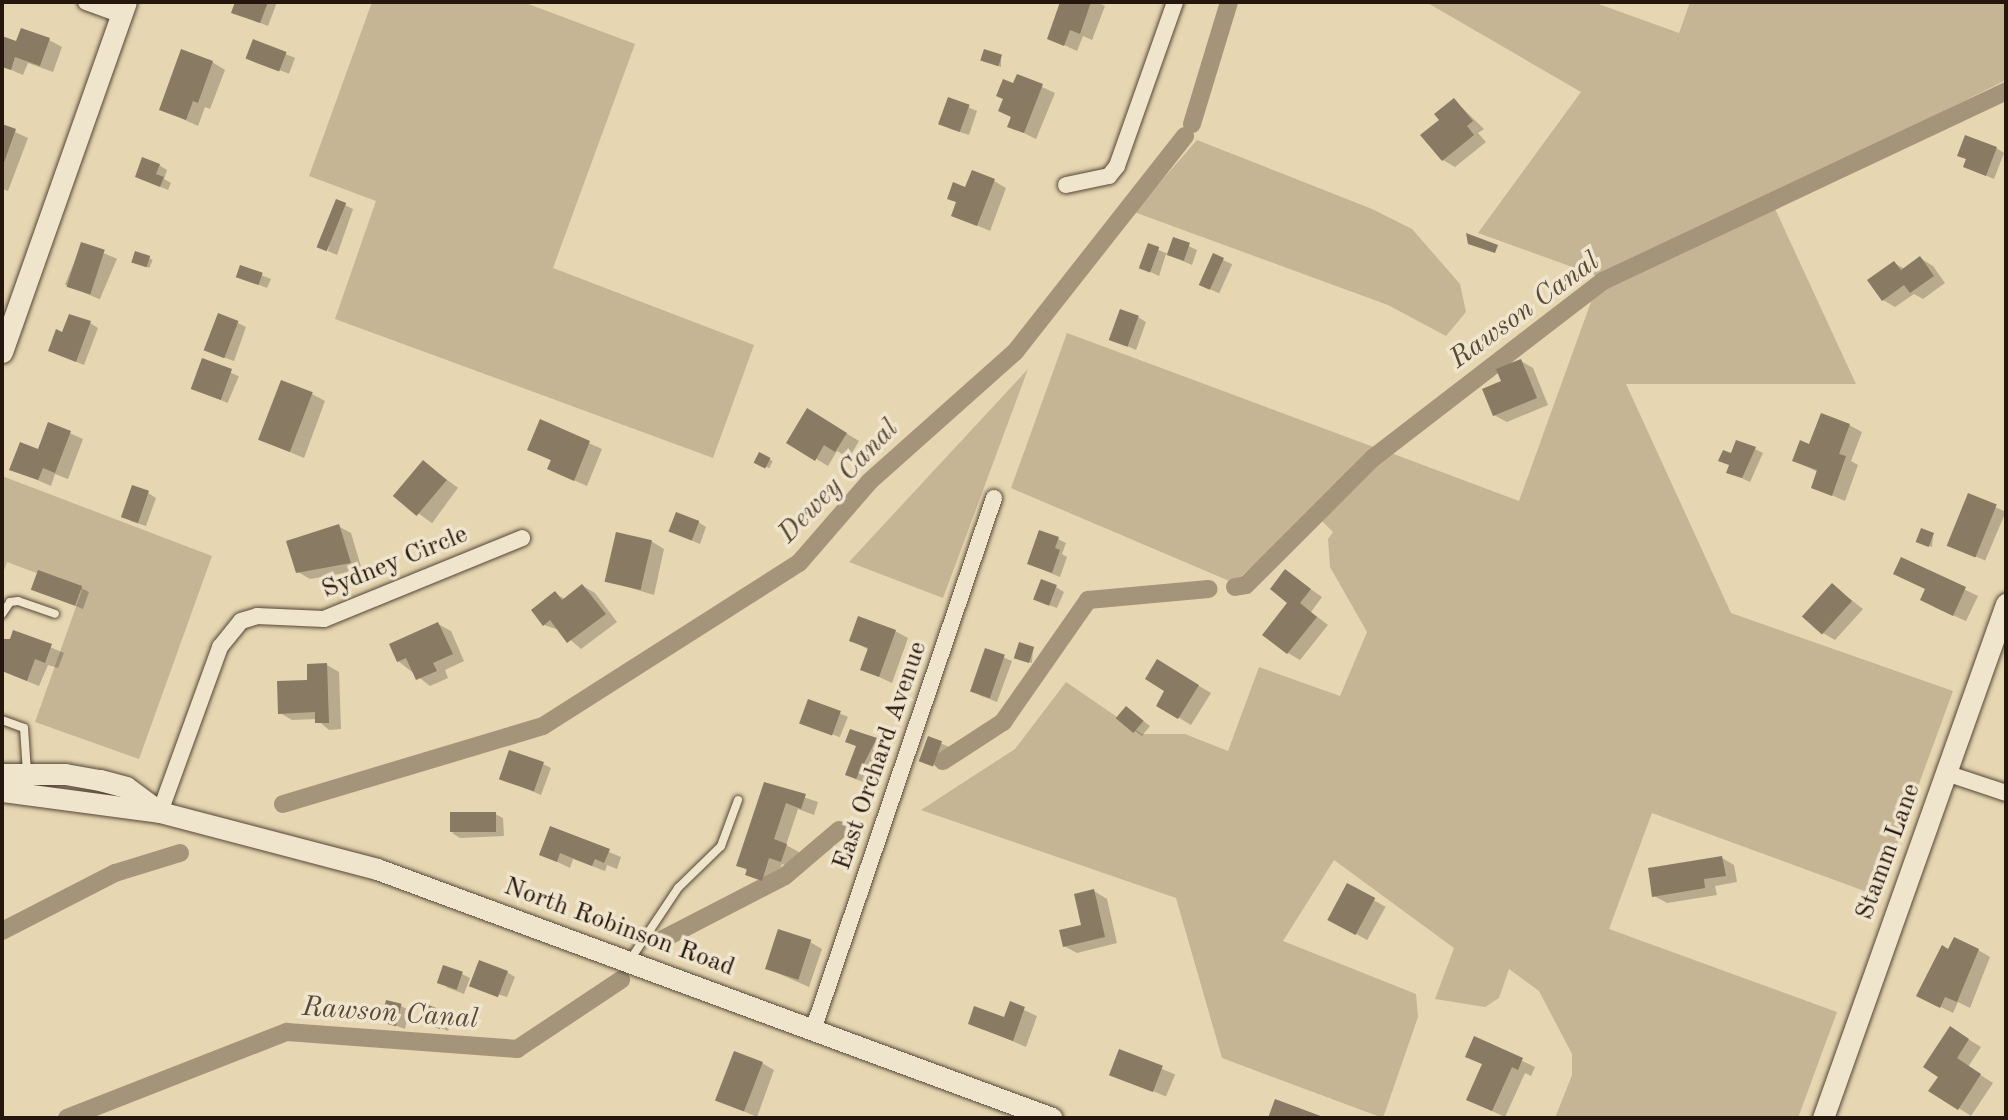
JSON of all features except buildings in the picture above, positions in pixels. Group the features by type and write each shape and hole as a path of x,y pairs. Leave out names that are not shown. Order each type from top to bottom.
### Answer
{"street":[{"path":"2,352 124,8 86,2"},
{"path":"1066,185 1109,176 1117,166 1175,2"},
{"name":"East Orchard Avenue","path":"813,1030 994,498"},
{"name":"Sydney Circle","path":"160,812 220,647 241,621 257,616 324,619 522,538"},
{"name":"Stamm Lane","path":"1823,1118 2006,604"},
{"path":"1946,773 2006,793"},
{"name":"North Robinson Road","path":"2,774 65,774 126,787 160,812"},
{"name":"North Robinson Road","path":"2,791 160,812 377,869 1052,1118"}],"lane":[{"path":"2,614 10,602 18,601 55,614"},
{"path":"2,720 24,728 27,772"},
{"path":"629,962 678,888 721,846 738,800"}],"shaded area":[{"path":"372,2 523,2 635,44 553,268 754,345 713,458 335,319 376,201 309,176"},
{"path":"1426,2 1593,2 1679,33 1690,2 2006,2 2006,80 1770,198 1856,384 1626,384 1731,613 1953,691 1878,896 1652,813 1609,929 1837,1012 1798,1118 1555,1118 1572,1075 1572,1054 1539,991 1509,969 1499,998 1485,1007 1435,999 1454,948 1334,860 1283,941 1416,994 1418,1017 1383,1118 1222,1058 1176,898 921,810 1015,749 1066,682 1142,734 1185,734 1228,751 1259,667 1340,696 1367,632 1330,567 1328,539 1333,532 1321,520 1391,453 1519,501 1600,277 1478,233 1581,92"},
{"path":"1197,140 1372,209 1412,229 1460,284 1466,312 1446,336 1388,305 1134,212"},
{"path":"1067,333 1379,449 1234,583 1011,488"},
{"path":"1028,369 943,598 849,562"},
{"path":"2,476 212,556 139,759 35,722 82,590 7,562 2,576"}],"waterway":[{"name":"Dewey Canal","path":"1192,124 1229,2"},
{"name":"Rawson Canal","path":"1235,587 1246,585 1373,458 1603,281 2006,91"},
{"name":"Dewey Canal","path":"283,804 543,726 799,563 870,481 1015,352 1185,136"},
{"name":"Rawson Canal","path":"943,761 1003,722 1088,600 1208,589"},
{"name":"Rawson Canal","path":"663,939 785,876 839,830"},
{"name":"Dewey Canal","path":"2,931 115,873 180,853"},
{"name":"Rawson Canal","path":"67,1118 287,1032 517,1049 621,980"}]}
